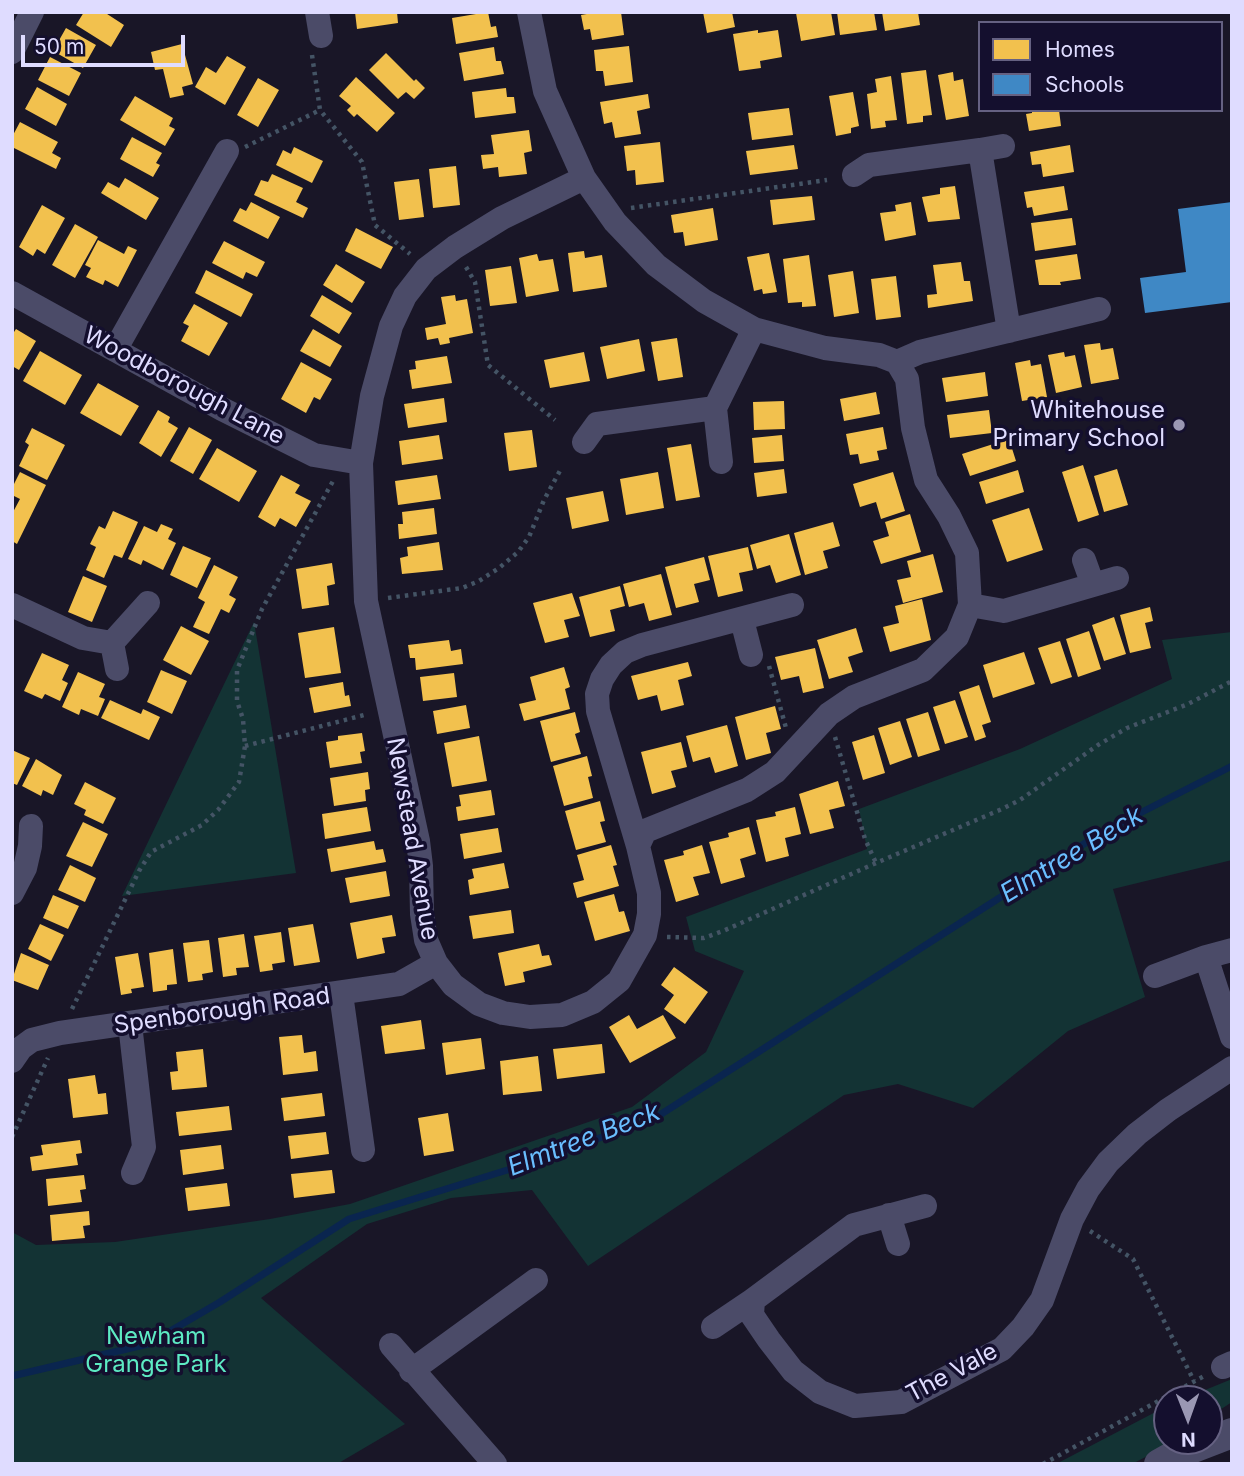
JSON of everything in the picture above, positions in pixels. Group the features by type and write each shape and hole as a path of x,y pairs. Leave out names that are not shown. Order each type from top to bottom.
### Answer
{"street":[{"path":"12,52 32,12"},
{"path":"529,12 545,91 584,178 615,222 656,265 704,300 754,328 825,348 879,355 897,362 906,379 913,428 926,480 949,516 967,553 970,605 957,637 923,670 854,697 829,714 775,772 747,790 645,831 638,846"},
{"path":"854,175 869,165 992,148 1009,331"},
{"path":"115,349 227,151"},
{"name":"Newstead Avenue","path":"584,178 502,218 454,247 426,269 405,296 391,326 353,461 366,601 418,841 426,940 436,963 453,985 479,1004 503,1013 530,1017 562,1015 593,1002 618,981 645,935 649,893 598,711 597,694 601,680 611,665 625,652 642,645 792,605"},
{"name":"Woodborough Lane","path":"12,293 222,409 314,455 353,461"},
{"path":"897,362 920,352 1099,309"},
{"path":"721,462 715,408 754,328"},
{"path":"584,442 597,424 715,408"},
{"path":"970,605 1004,611 1105,582 1084,560"},
{"path":"112,643 148,603"},
{"path":"12,605 83,638 112,643"},
{"path":"741,620 751,655"},
{"path":"112,643 117,669"},
{"path":"12,893 27,857 31,826"},
{"path":"1155,976 1232,950"},
{"path":"1206,957 1232,1037"},
{"name":"Spenborough Road","path":"12,1061 21,1048 32,1040 60,1033 399,984 436,963"},
{"path":"341,994 363,1150"},
{"path":"130,1024 144,1147 134,1173"},
{"name":"The Vale","path":"753,1300 752,1315 769,1340 793,1371 820,1392 855,1406 901,1402 1002,1349 1023,1327 1042,1300 1072,1219 1088,1189 1108,1161 1137,1134 1203,1086 1232,1069"},
{"path":"713,1327 854,1225 925,1206"},
{"path":"889,1215 898,1244"},
{"path":"411,1371 536,1280"},
{"path":"391,1345 495,1464"},
{"path":"1159,1464 1232,1433"}],"path":[{"path":"317,32 320,110 362,162 375,226 426,269"},
{"path":"227,151 242,148 320,110"},
{"path":"615,222 632,206 827,180"},
{"path":"454,247 475,282 488,365 555,421"},
{"path":"12,1137 139,871 151,852 202,825 218,810 239,782 245,746 243,719 237,701 237,670 262,609 353,461"},
{"path":"366,601 462,588 479,582 518,552 529,537 544,500 562,467"},
{"path":"751,655 766,652 793,753"},
{"path":"645,935 704,938 1020,800 1127,728 1188,704 1232,681"},
{"path":"245,746 389,709"},
{"path":"829,714 865,839 876,863"},
{"path":"1072,1219 1133,1259 1194,1381"},
{"path":"1043,1464 1227,1365"}],"green space":[{"path":"254,622 296,873 122,896"},
{"name":"Newham Grange Park","path":"1232,632 1232,860 1113,889 1145,997 1068,1031 973,1108 898,1084 844,1095 588,1266 532,1190 451,1198 367,1224 261,1298 405,1424 337,1464 12,1464 12,1232 36,1245 115,1242 350,1204 632,1107 706,1052 744,971 695,951 686,917 867,849 859,809 1020,749 1172,679 1162,640"},
{"path":"1232,1379 1232,1402 1223,1408 1223,1385 1217,1385"},
{"path":"1153,1413 1153,1453 1132,1464 1056,1464"}],"building: Homes":[{"path":"84,12 104,12 124,25 111,47 76,25"},
{"path":"355,12 397,12 398,23 357,29"},
{"path":"488,12 491,27 496,26 498,37 456,44 452,18"},
{"path":"621,12 624,35 592,40 590,29 584,30 581,15"},
{"path":"703,12 732,12 735,27 707,33"},
{"path":"831,12 835,35 801,41 796,13"},
{"path":"837,12 874,12 877,30 840,35"},
{"path":"882,12 918,12 920,25 885,31"},
{"path":"66,28 96,45 83,68 53,51"},
{"path":"758,30 758,33 778,30 782,57 760,61 761,68 739,71 733,34"},
{"path":"182,44 193,84 182,87 184,95 170,98 163,69 155,70 151,52"},
{"path":"629,46 633,82 605,86 603,71 596,71 594,50"},
{"path":"494,47 496,61 501,61 504,74 464,81 459,53"},
{"path":"386,53 414,81 416,79 425,88 414,99 406,92 398,99 369,70"},
{"path":"227,56 246,67 225,105 195,87 206,67 216,73"},
{"path":"50,57 81,73 69,96 38,80"},
{"path":"926,70 932,115 923,116 923,122 907,124 901,73"},
{"path":"953,72 954,81 963,79 969,116 946,120 938,75"},
{"path":"891,76 897,120 885,121 886,127 871,129 867,94 877,92 875,79"},
{"path":"356,77 395,113 377,132 357,114 354,117 347,110 351,106 339,96"},
{"path":"258,78 279,90 258,127 237,115"},
{"path":"37,87 67,104 56,126 25,109"},
{"path":"506,88 507,97 514,97 516,113 475,118 472,92"},
{"path":"853,92 859,126 851,128 851,133 836,136 829,96"},
{"path":"648,94 650,108 637,111 641,134 615,138 612,122 604,124 600,102"},
{"path":"135,96 173,118 169,126 175,129 165,146 120,120"},
{"path":"789,108 793,135 752,140 748,113"},
{"path":"1059,112 1061,126 1029,131 1026,114"},
{"path":"20,122 58,142 52,153 61,158 56,169 12,147 12,137"},
{"path":"529,130 532,151 524,153 527,174 499,177 498,167 483,169 481,155 494,154 491,135"},
{"path":"132,137 162,153 156,163 160,165 153,177 120,159"},
{"path":"660,142 664,182 636,185 635,170 627,171 624,146"},
{"path":"794,145 798,169 750,175 746,151"},
{"path":"1070,145 1074,172 1043,177 1041,164 1032,165 1030,152"},
{"path":"294,147 323,161 312,183 276,165 283,150 291,154"},
{"path":"456,166 460,205 433,208 429,169"},
{"path":"272,174 303,188 296,202 308,208 303,218 254,195 261,180 268,182"},
{"path":"125,178 159,198 146,220 101,193 108,182 119,188"},
{"path":"419,179 424,217 399,220 394,182"},
{"path":"955,186 960,219 928,222 922,197 940,194 940,188"},
{"path":"1064,186 1068,210 1034,216 1032,207 1027,208 1024,192"},
{"path":"812,196 815,220 773,225 770,200"},
{"path":"251,202 280,217 268,239 233,221 240,208 246,211"},
{"path":"911,202 916,235 885,241 880,213 896,211 895,205"},
{"path":"42,205 65,218 45,254 37,249 33,256 19,247"},
{"path":"713,208 718,240 685,246 683,232 674,233 671,215"},
{"path":"1072,218 1076,245 1035,251 1031,223"},
{"path":"75,224 98,237 75,278 52,265"},
{"path":"356,228 393,247 381,269 345,251"},
{"path":"98,240 124,254 128,246 137,250 118,287 105,280 103,285 86,277 91,268 85,265"},
{"path":"224,241 265,262 257,277 246,272 243,279 212,263"},
{"path":"584,251 585,258 602,255 607,287 573,292 568,253"},
{"path":"769,253 777,292 763,294 762,289 754,291 747,257"},
{"path":"537,254 539,261 553,259 559,291 526,297 519,258"},
{"path":"1077,254 1081,279 1060,282 1061,285 1039,285 1035,260"},
{"path":"809,255 816,306 802,307 802,302 788,303 783,259"},
{"path":"961,262 964,281 970,281 973,301 928,308 927,295 937,294 933,265"},
{"path":"336,264 365,282 352,303 323,285"},
{"path":"511,266 517,303 490,306 485,270"},
{"path":"206,270 253,294 241,317 195,293"},
{"path":"853,271 859,313 834,317 828,275"},
{"path":"896,276 901,317 876,320 871,279"},
{"path":"322,295 352,313 339,334 310,316"},
{"path":"455,295 456,301 467,299 473,333 449,338 450,343 440,345 438,338 427,340 425,328 446,324 441,297"},
{"path":"194,304 228,323 209,356 181,341 189,326 183,323"},
{"path":"16,329 36,341 19,370 12,366 12,335"},
{"path":"313,329 342,346 330,367 300,351"},
{"path":"677,338 683,377 658,381 651,342"},
{"path":"639,339 645,371 607,379 600,347"},
{"path":"1100,343 1101,350 1113,348 1119,379 1091,384 1084,345"},
{"path":"40,351 82,375 65,405 23,381"},
{"path":"584,352 590,381 550,388 544,360"},
{"path":"1064,352 1065,357 1075,355 1082,387 1056,393 1048,355"},
{"path":"447,356 452,383 412,389 409,370 416,369 415,361"},
{"path":"1030,360 1031,366 1041,364 1047,397 1022,401 1015,363"},
{"path":"301,362 332,379 320,400 314,397 306,413 281,399"},
{"path":"985,372 988,396 946,402 942,378"},
{"path":"98,383 139,406 121,436 80,413"},
{"path":"876,392 880,414 844,421 840,399"},
{"path":"444,398 447,422 408,428 404,404"},
{"path":"784,401 785,429 754,430 753,402"},
{"path":"158,410 170,417 168,422 178,428 161,457 139,443"},
{"path":"989,410 992,433 950,438 947,415"},
{"path":"189,427 212,440 193,474 170,461"},
{"path":"883,427 887,449 877,451 879,460 860,464 858,454 850,455 846,434"},
{"path":"32,428 65,445 47,480 19,466 29,445 25,442"},
{"path":"532,430 537,467 509,471 504,433"},
{"path":"439,435 443,459 402,465 399,441"},
{"path":"782,435 784,461 754,463 752,438"},
{"path":"1009,439 1016,461 970,476 962,454"},
{"path":"691,444 700,497 676,501 667,448"},
{"path":"217,448 257,471 239,502 199,479"},
{"path":"1083,465 1099,515 1078,522 1062,472"},
{"path":"784,469 787,493 757,497 754,473"},
{"path":"1117,469 1128,505 1104,512 1094,476"},
{"path":"1018,470 1024,492 986,504 979,482"},
{"path":"20,472 46,485 17,544 12,541 12,514 20,499 12,495 12,488"},
{"path":"658,472 664,508 626,515 620,479"},
{"path":"893,472 905,511 881,519 876,502 860,507 853,484"},
{"path":"281,475 300,485 295,493 311,501 296,527 280,518 275,527 258,517"},
{"path":"437,475 441,499 398,505 395,481"},
{"path":"603,491 609,521 572,529 566,498"},
{"path":"434,508 437,534 399,539 398,524 403,524 402,512"},
{"path":"1029,508 1043,550 1007,562 992,520"},
{"path":"113,511 138,522 122,558 114,555 104,578 86,570 96,547 90,544 99,526 105,529"},
{"path":"910,514 921,552 881,564 873,541 889,536 885,522"},
{"path":"833,522 840,546 823,551 828,568 805,575 794,533"},
{"path":"161,524 173,529 168,539 176,543 163,570 143,560 141,565 128,559 144,526 157,532"},
{"path":"789,534 801,575 776,583 770,565 757,569 750,545"},
{"path":"439,542 443,570 402,574 400,558 408,556 407,547"},
{"path":"183,546 211,558 197,588 170,575"},
{"path":"748,547 753,570 739,573 743,591 718,597 708,556"},
{"path":"933,554 943,592 903,603 897,580 911,577 907,561"},
{"path":"704,557 710,580 694,584 699,602 676,608 665,567"},
{"path":"332,563 335,584 327,586 329,605 302,609 296,569"},
{"path":"214,565 238,577 229,595 236,599 229,613 221,609 209,634 193,627 205,602 198,598"},
{"path":"661,574 672,615 649,621 644,603 629,607 623,584"},
{"path":"83,576 107,586 92,622 68,612"},
{"path":"620,586 625,606 610,610 615,631 590,637 579,597"},
{"path":"572,593 580,616 564,620 569,637 545,643 533,603"},
{"path":"922,599 931,640 890,652 883,627 899,623 895,606"},
{"path":"1150,607 1153,621 1145,623 1151,648 1130,653 1120,615"},
{"path":"1114,617 1126,654 1104,661 1092,625"},
{"path":"181,626 209,641 191,675 163,660"},
{"path":"334,627 341,673 305,678 298,633"},
{"path":"856,628 863,652 848,657 853,672 829,679 817,640"},
{"path":"1089,631 1101,669 1078,677 1066,639"},
{"path":"449,640 451,651 461,649 463,664 416,670 415,658 410,658 408,645"},
{"path":"1060,641 1072,677 1051,684 1038,648"},
{"path":"815,648 824,688 803,693 799,676 781,680 775,657"},
{"path":"1024,652 1035,684 993,698 983,665"},
{"path":"42,653 69,665 62,680 68,683 60,701 45,694 42,699 24,691"},
{"path":"688,662 692,676 678,680 684,705 661,711 657,695 638,700 631,676"},
{"path":"564,667 570,687 565,689 570,709 524,721 519,704 536,700 530,677"},
{"path":"161,670 187,681 172,714 147,702"},
{"path":"78,672 105,684 99,697 105,699 98,716 81,709 79,715 62,707"},
{"path":"454,673 457,697 423,701 420,677"},
{"path":"343,682 345,696 349,695 351,706 314,713 309,688"},
{"path":"979,685 991,722 982,725 986,737 975,741 959,692"},
{"path":"110,700 141,714 143,709 160,717 149,740 101,718"},
{"path":"955,700 968,737 945,744 933,707"},
{"path":"466,705 470,728 437,734 433,711"},
{"path":"775,706 781,729 766,733 771,753 746,760 735,717"},
{"path":"575,712 580,732 575,734 581,754 551,762 540,721"},
{"path":"928,712 940,750 918,757 906,719"},
{"path":"900,721 912,757 890,765 878,728"},
{"path":"727,725 738,766 715,773 710,757 693,762 686,736"},
{"path":"362,733 365,751 360,752 362,763 330,768 326,742 338,740 338,736"},
{"path":"874,735 885,773 863,780 852,742"},
{"path":"479,736 487,781 452,787 444,743"},
{"path":"681,742 687,767 671,771 676,787 652,794 641,752"},
{"path":"12,750 30,758 17,785 12,783"},
{"path":"587,756 592,776 588,777 593,798 564,806 553,766"},
{"path":"36,759 62,775 53,795 43,790 41,796 22,786"},
{"path":"368,772 370,789 365,790 366,801 334,806 330,778"},
{"path":"838,781 845,806 829,810 834,828 810,834 799,794"},
{"path":"85,782 116,798 103,824 84,815 86,810 74,804"},
{"path":"491,790 495,815 458,821 456,807 461,806 459,795"},
{"path":"600,801 605,821 600,822 606,842 576,850 565,811"},
{"path":"367,807 371,831 325,839 322,814"},
{"path":"795,807 801,834 785,838 789,856 766,862 756,820 776,816 775,812"},
{"path":"83,822 108,834 92,867 66,856"},
{"path":"749,827 756,854 740,859 745,877 721,884 709,842 729,837 728,833"},
{"path":"498,828 502,852 464,859 460,834"},
{"path":"374,841 376,850 383,849 386,862 331,872 327,849"},
{"path":"611,845 619,886 577,898 573,883 584,880 577,855"},
{"path":"702,845 710,873 693,877 699,895 676,902 664,860 684,855 683,851"},
{"path":"504,863 509,888 470,895 468,880 474,878 472,869"},
{"path":"70,865 96,878 85,902 58,890"},
{"path":"386,871 390,896 350,903 345,878"},
{"path":"614,894 619,912 624,911 630,931 595,941 584,902"},
{"path":"53,895 79,906 68,929 43,918"},
{"path":"511,910 514,933 473,939 469,916"},
{"path":"392,915 396,936 382,938 385,953 357,959 350,923"},
{"path":"40,924 64,935 51,961 28,949"},
{"path":"313,924 320,962 294,966 288,928"},
{"path":"281,932 285,962 272,964 273,970 260,972 254,936"},
{"path":"244,934 249,967 236,968 237,975 223,977 218,938"},
{"path":"209,940 213,972 202,974 203,980 188,982 183,943"},
{"path":"539,944 542,956 549,955 552,965 523,972 525,982 505,986 498,953"},
{"path":"173,949 177,984 167,985 167,990 153,992 149,953"},
{"path":"21,953 49,965 38,990 12,980"},
{"path":"138,953 144,987 131,989 132,993 121,995 115,957"},
{"path":"674,967 708,992 685,1024 664,1009 674,995 661,985"},
{"path":"629,1015 637,1029 663,1015 676,1038 630,1063 609,1027"},
{"path":"421,1020 425,1049 385,1054 381,1026"},
{"path":"302,1035 304,1053 316,1051 318,1071 283,1075 279,1037"},
{"path":"481,1038 485,1069 446,1075 442,1043"},
{"path":"602,1044 605,1073 557,1079 553,1049"},
{"path":"203,1049 207,1087 172,1090 170,1072 178,1071 176,1052"},
{"path":"538,1056 542,1091 503,1095 500,1061"},
{"path":"95,1075 98,1094 106,1093 108,1114 73,1118 68,1079"},
{"path":"322,1093 325,1116 284,1121 281,1098"},
{"path":"229,1106 232,1130 179,1136 176,1112"},
{"path":"448,1113 454,1151 424,1156 418,1118"},
{"path":"326,1132 329,1154 291,1159 288,1136"},
{"path":"80,1140 82,1153 76,1154 78,1165 32,1171 30,1157 43,1155 41,1145"},
{"path":"221,1145 224,1169 183,1175 180,1150"},
{"path":"332,1170 335,1193 294,1198 291,1174"},
{"path":"84,1175 86,1189 80,1190 82,1202 48,1206 46,1179"},
{"path":"227,1183 230,1206 188,1211 185,1188"},
{"path":"89,1211 90,1225 83,1226 85,1238 52,1241 50,1215"}],"building: Schools":[{"path":"1232,202 1232,302 1145,313 1140,278 1186,272 1178,209"}],"waterway":[{"name":"Elmtree Beck","path":"12,1376 148,1344 220,1302 349,1219 530,1163 655,1118 1101,833 1232,766"}],"place":[{"name":"Whitehouse Primary School","path":"1179,425"}]}
